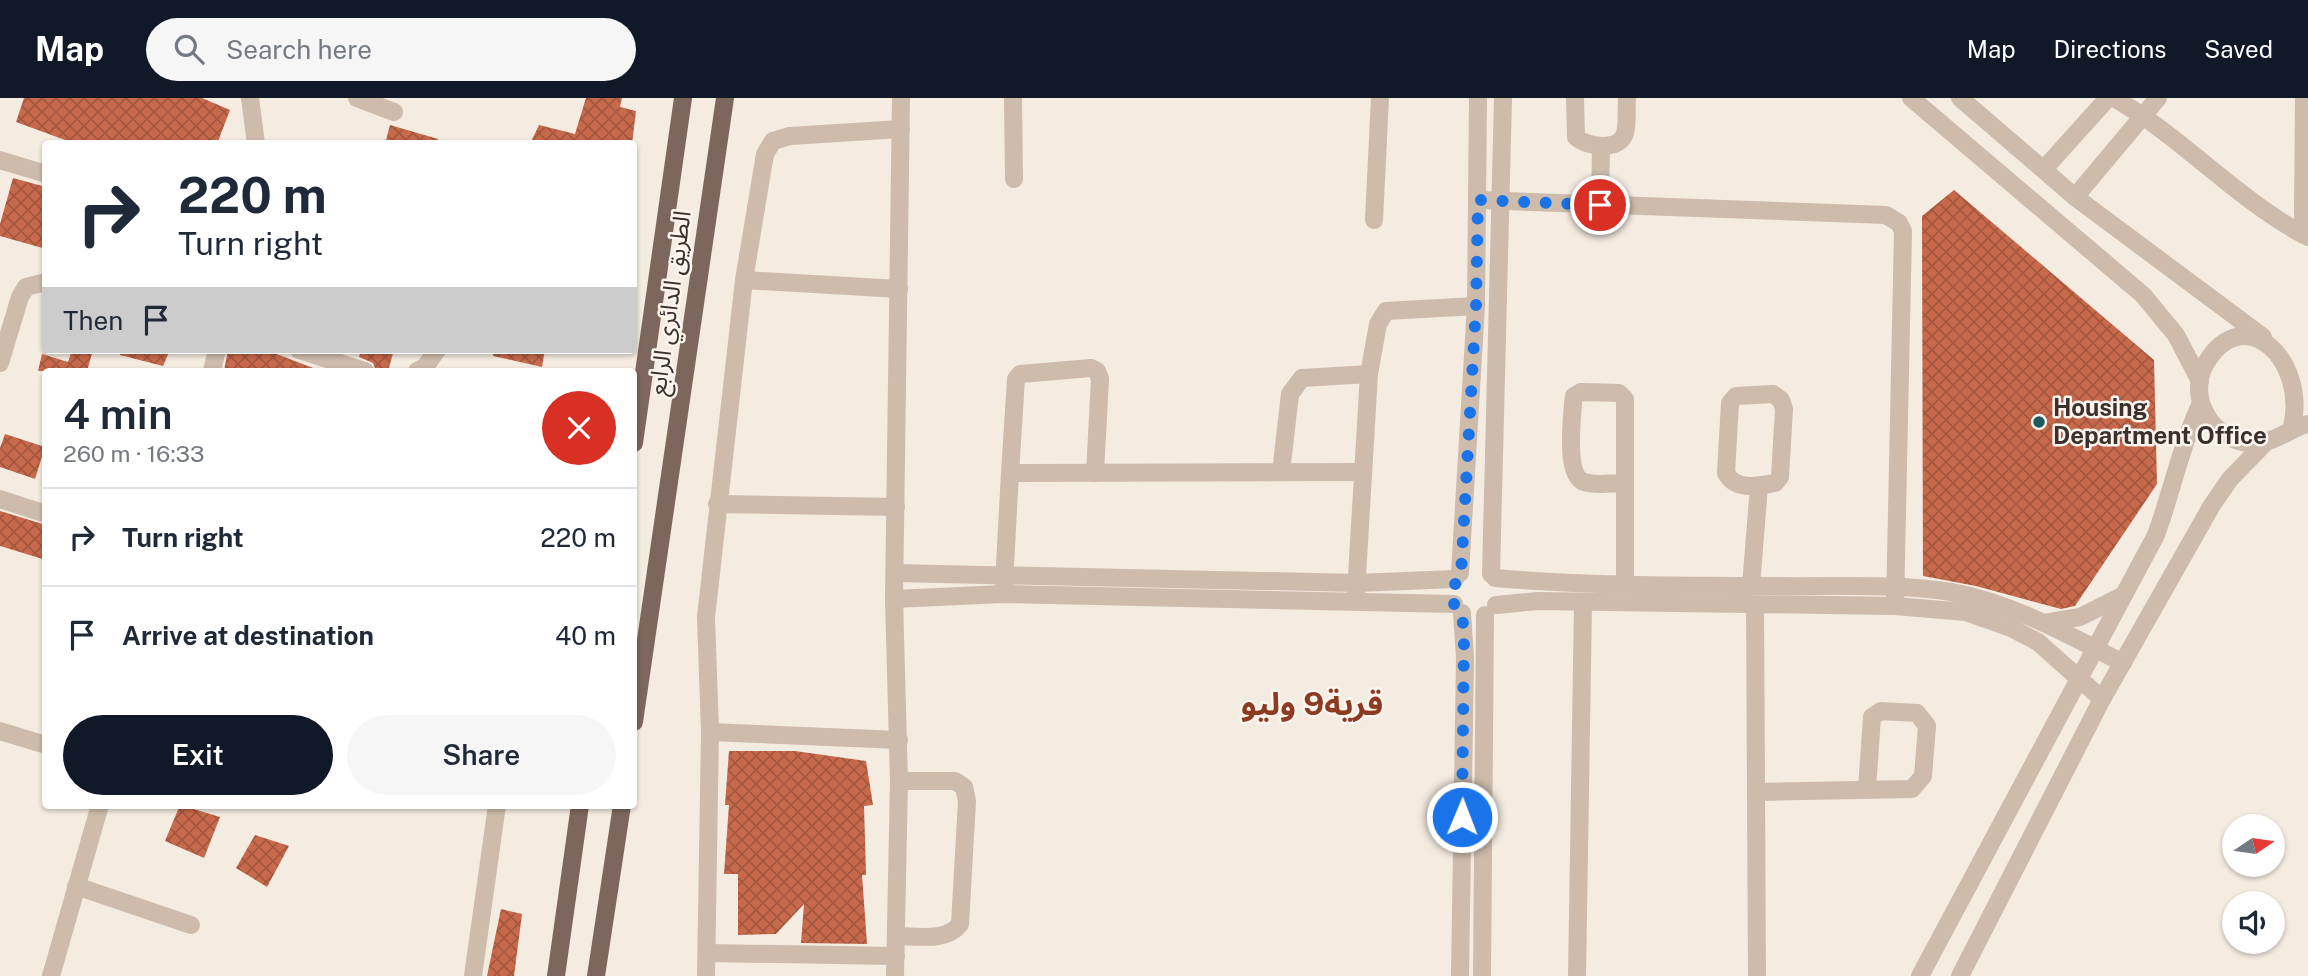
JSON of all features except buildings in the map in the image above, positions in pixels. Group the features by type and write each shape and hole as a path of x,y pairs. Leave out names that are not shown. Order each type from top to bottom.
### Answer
{"main road":[{"name":"الطريق الدائري الرابع","path":"637,421 682,98"},
{"name":"الطريق الدائري الرابع","path":"637,701 724,98"},
{"path":"556,976 579,809"},
{"path":"596,976 621,809"}],"street":[{"path":"250,98 255,140"},
{"path":"357,98 394,112"},
{"path":"895,976 899,740 894,598 901,98"},
{"path":"1013,98 1014,179"},
{"path":"1374,220 1380,98"},
{"path":"1460,976 1465,658 1458,609 1451,592 1458,576 1476,306 1478,98"},
{"path":"1482,976 1491,610 1499,586 1493,576 1503,98"},
{"path":"1575,98 1576,137 1582,143 1601,146 1615,143 1625,134 1627,98"},
{"path":"1911,98 2143,295 2176,335 2200,381"},
{"path":"1960,98 2075,197 2263,337 2292,348 2307,386 2300,425 2266,442 2230,479 2212,505 2102,699 1960,976"},
{"path":"2044,169 2108,98"},
{"path":"2114,98 2172,135 2278,221 2306,236 2304,98"},
{"path":"2075,197 2158,98"},
{"path":"706,976 710,732 706,617 744,280 765,154 773,141 790,136 901,129"},
{"path":"1600,205 1601,146"},
{"path":"0,160 42,173"},
{"path":"1478,200 1886,215 1899,223 1903,231 1895,606"},
{"path":"744,280 899,289"},
{"path":"0,363 20,298 26,287 42,283"},
{"path":"1356,591 1369,374 1378,324 1391,308 1476,306"},
{"path":"2263,337 2246,336 2230,341 2216,351 2205,364 2200,381 2201,403 2218,431 2233,440 2249,444 2266,442"},
{"path":"312,354 356,368"},
{"path":"423,368 434,354"},
{"path":"1003,594 1016,379 1020,374 1091,368 1097,371 1100,379 1094,473"},
{"path":"1281,472 1290,394 1296,384 1303,377 1369,374"},
{"path":"1623,483 1585,482 1576,477 1572,466 1573,403 1574,396 1581,392 1619,393 1625,399 1625,584"},
{"path":"1773,394 1781,400 1784,408 1780,477 1775,483 1759,486 1738,485 1730,481 1726,473 1730,403 1736,396 1773,394"},
{"path":"1920,976 2155,535 2174,487 2190,427 2201,403"},
{"path":"1010,474 1363,472"},
{"path":"1751,586 1759,486"},
{"path":"0,499 42,513"},
{"path":"717,504 896,507"},
{"path":"894,598 1003,594 1356,591 1458,576 1473,568 1493,576 1625,584 1896,587 1964,595 2044,623 2123,663"},
{"path":"895,573 1004,574 1356,591 1458,609 1474,617 1491,610 1538,601 1895,606 1966,612 1994,621 2038,642 2102,699"},
{"path":"2044,623 2080,617 2124,595"},
{"path":"1577,976 1583,603"},
{"path":"1755,605 1757,976"},
{"path":"2038,642 2054,665 2064,704"},
{"path":"1758,792 1912,789 1919,785 1923,776 1927,726 1917,713 1881,711 1871,717 1867,789"},
{"path":"0,731 42,744"},
{"path":"710,732 899,740"},
{"path":"897,936 946,936 955,932 960,924 967,801 964,787 955,782 899,781"},
{"path":"51,976 99,809"},
{"path":"473,976 496,809"},
{"path":"76,886 191,925"},
{"path":"707,953 896,957"}],"place":[{"name":"Housing Department Office","path":"2039,422"}],"district":[{"name":"قرية9 وليو","path":"1312,704"}],"route":[{"path":"1462,817 1464,636 1462,613 1454,604 1451,592 1455,579 1461,573 1476,306 1478,200 1600,205"}]}
